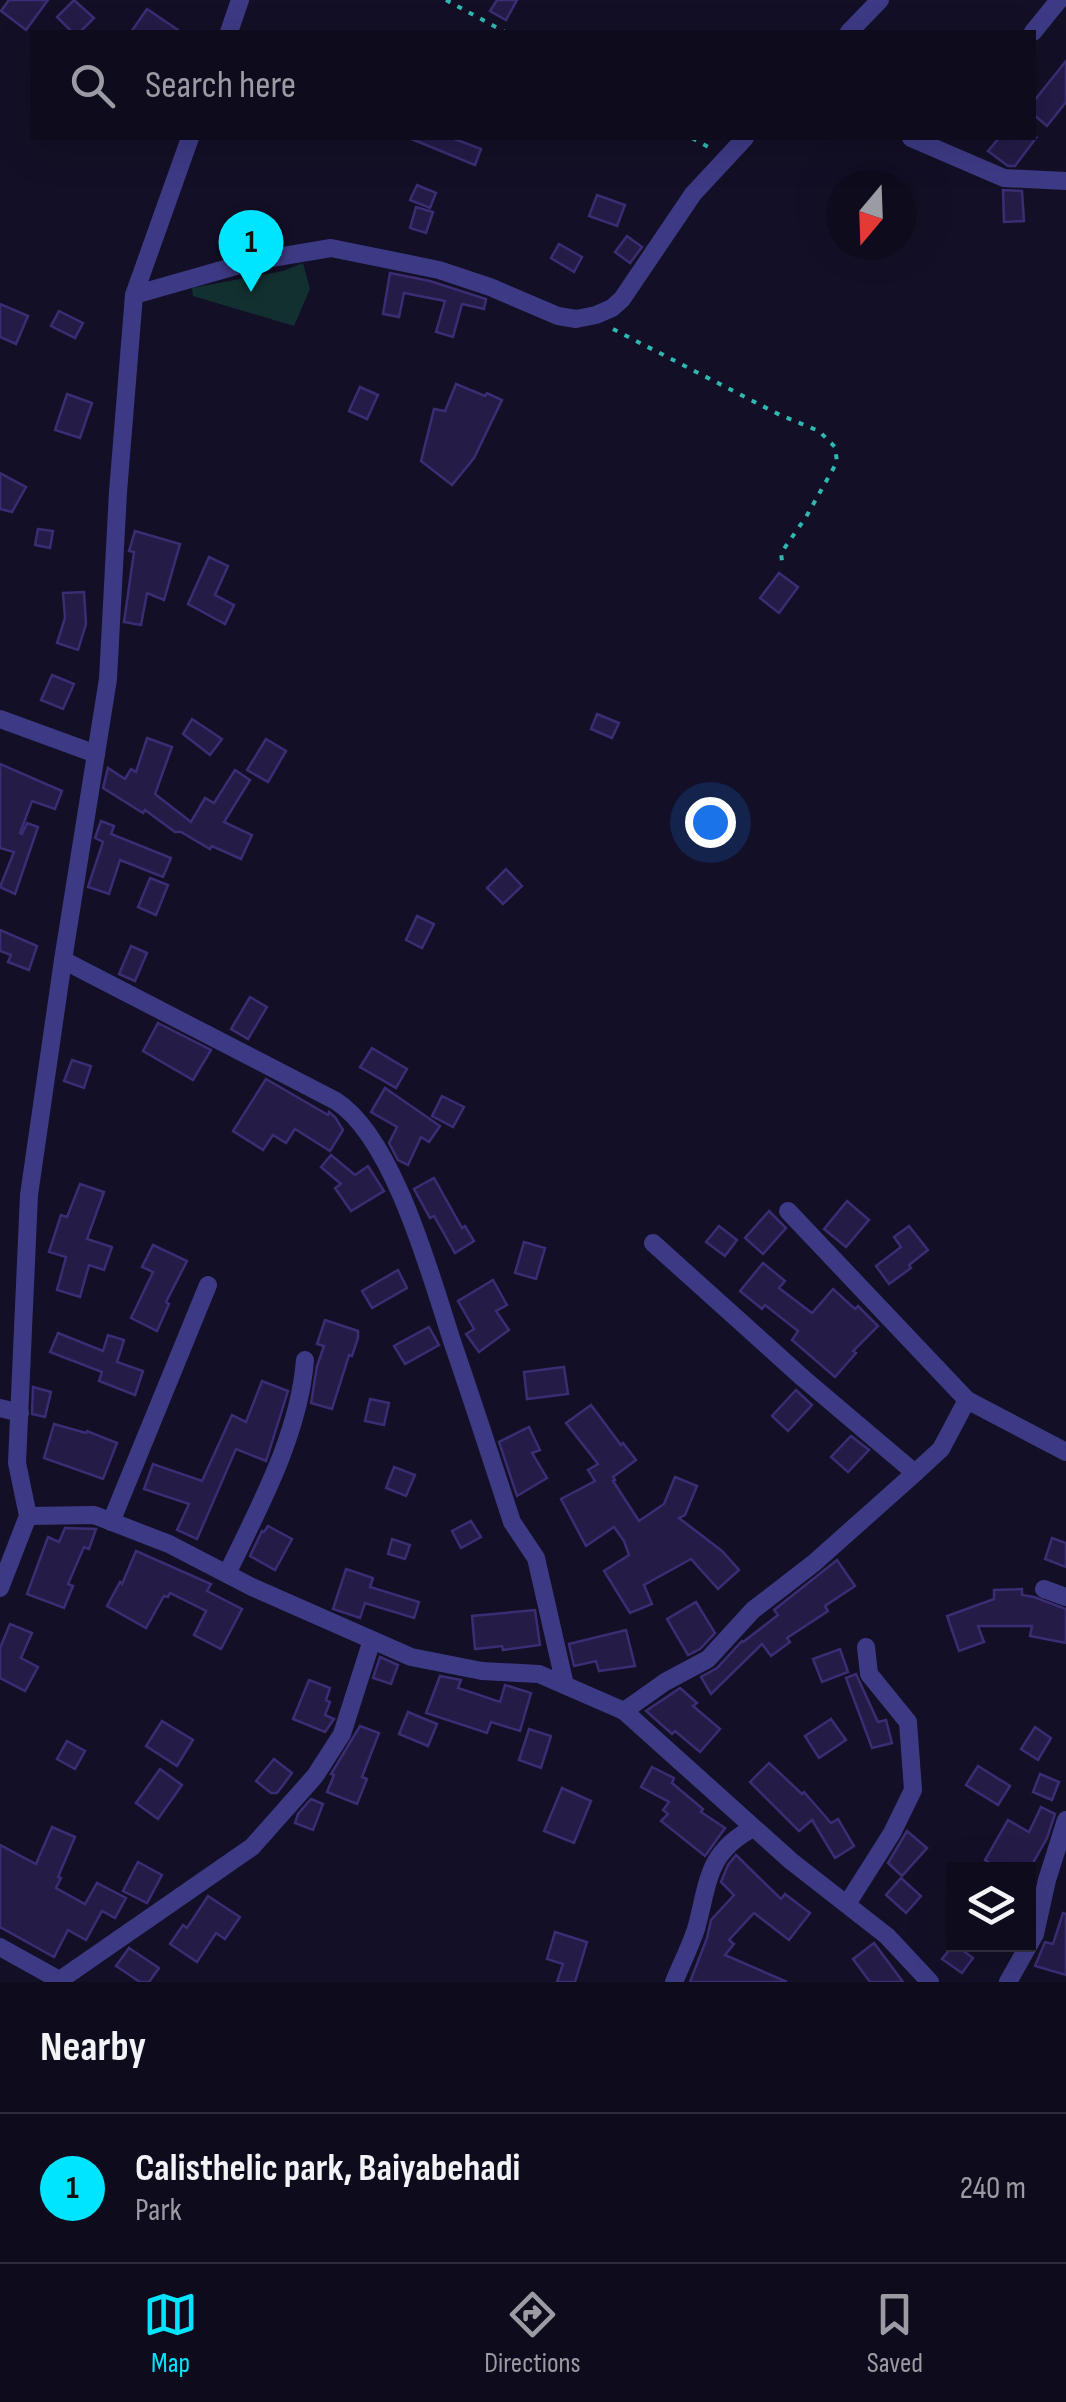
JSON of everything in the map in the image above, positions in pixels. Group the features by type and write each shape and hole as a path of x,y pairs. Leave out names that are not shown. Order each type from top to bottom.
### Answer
{"street":[{"path":"229,30 240,0"},
{"path":"850,30 880,0"},
{"path":"1035,30 1059,0"},
{"path":"0,1588 28,1516 17,1463 29,1196 108,680 119,473 134,296 189,140"},
{"path":"134,296 254,261 332,248 439,270 558,316 586,316 612,308 622,299 693,194 744,140"},
{"path":"941,142 974,166 1004,178 1066,181"},
{"path":"0,719 96,754"},
{"path":"63,960 352,1111 410,1212 512,1522 536,1558 564,1686"},
{"path":"788,1211 967,1400 1066,1452"},
{"path":"653,1243 915,1474"},
{"path":"111,1522 208,1285"},
{"path":"227,1574 274,1475 303,1384 306,1360"},
{"path":"624,1711 665,1682 708,1659 753,1610 814,1563 915,1474 941,1449 967,1400"},
{"path":"0,1408 20,1413"},
{"path":"28,1516 94,1515 168,1544 410,1657 482,1671 539,1674 624,1711 790,1861 887,1936 930,1982"},
{"path":"1044,1589 1066,1597"},
{"path":"0,1947 61,1981 252,1848 315,1776 342,1734 372,1640"},
{"path":"847,1904 892,1833 913,1790 908,1722 869,1674 866,1647"},
{"path":"1008,1982 1035,1934 1066,1820"},
{"path":"674,1982 694,1935 713,1863 733,1838 753,1828"}],"path":[{"path":"446,0 501,30"},
{"path":"586,316 819,431 834,447 837,462 781,553 782,561"}],"green space":[{"path":"303,263 310,289 294,326 193,296 192,288 283,271"}],"building":[{"path":"9,0 48,0 26,30 1,11"},
{"path":"74,0 94,18 82,30 70,30 57,17"},
{"path":"497,0 517,0 506,20 490,11"},
{"path":"147,9 178,30 132,30"},
{"path":"1066,61 1066,102 1047,126 1036,117 1036,98"},
{"path":"414,140 457,140 481,149 475,165"},
{"path":"997,140 1034,140 1015,166 1008,166 988,151"},
{"path":"417,185 436,193 430,208 410,200"},
{"path":"1003,190 1022,191 1024,221 1004,222"},
{"path":"597,195 625,205 617,226 589,216"},
{"path":"416,207 433,212 426,233 410,228"},
{"path":"627,236 642,247 630,263 615,252"},
{"path":"559,244 582,257 574,272 551,258"},
{"path":"390,273 486,299 484,309 462,304 453,337 436,332 445,301 404,293 399,317 383,314"},
{"path":"0,304 28,316 16,344 0,337"},
{"path":"59,311 83,323 75,338 51,326"},
{"path":"456,384 502,400 474,458 452,485 421,461 434,409 445,411"},
{"path":"360,387 378,395 367,419 349,411"},
{"path":"67,394 92,403 80,438 55,430"},
{"path":"0,473 26,487 12,512 0,509"},
{"path":"38,529 53,531 50,548 35,545"},
{"path":"135,531 180,544 164,600 147,593 141,625 124,622 134,552 129,551"},
{"path":"209,557 228,566 215,595 234,605 225,624 188,604"},
{"path":"779,573 798,587 779,613 760,598"},
{"path":"84,592 86,624 78,650 57,643 65,618 63,593"},
{"path":"52,675 74,684 63,709 41,700"},
{"path":"597,714 619,723 612,738 591,729"},
{"path":"192,719 222,739 210,755 183,734"},
{"path":"147,738 172,747 155,794 191,822 205,798 214,803 235,770 250,780 224,822 252,835 241,859 175,832 145,810 143,813 103,788 108,768 125,779 131,769 136,772"},
{"path":"266,739 286,751 268,782 247,770"},
{"path":"0,764 62,791 55,809 32,801 20,833 27,823 38,827 15,894 0,887 14,852 0,848"},
{"path":"101,821 114,826 111,834 171,858 163,877 120,860 109,894 88,887 103,842 95,838"},
{"path":"506,869 522,886 503,904 487,888"},
{"path":"150,878 168,885 156,915 138,907"},
{"path":"417,916 434,924 422,948 406,940"},
{"path":"0,930 37,946 29,970 8,962 11,955 0,951"},
{"path":"131,946 147,953 135,981 119,974"},
{"path":"250,997 267,1007 248,1039 231,1029"},
{"path":"158,1023 211,1050 193,1080 143,1051"},
{"path":"372,1048 407,1069 396,1088 360,1067"},
{"path":"72,1060 91,1066 84,1088 64,1081"},
{"path":"266,1079 335,1117 343,1130 330,1151 295,1129 286,1143 273,1135 263,1150 233,1131"},
{"path":"385,1088 440,1126 429,1142 421,1137 408,1165 398,1160 389,1143 397,1127 371,1112"},
{"path":"442,1096 464,1107 453,1127 432,1116"},
{"path":"331,1155 355,1175 368,1166 384,1191 351,1211 335,1188 341,1184 321,1167"},
{"path":"434,1178 462,1228 465,1226 474,1241 455,1253 414,1189"},
{"path":"80,1184 104,1192 87,1239 112,1247 104,1270 89,1265 80,1297 57,1290 66,1257 49,1252 61,1215 67,1217"},
{"path":"847,1201 869,1220 846,1247 824,1229"},
{"path":"769,1211 786,1228 763,1254 745,1238"},
{"path":"719,1226 737,1240 725,1256 706,1242"},
{"path":"909,1226 928,1250 889,1284 876,1266 901,1247 894,1237"},
{"path":"524,1242 545,1248 536,1279 515,1273"},
{"path":"153,1245 187,1261 166,1302 169,1304 157,1331 131,1318 153,1272 142,1267"},
{"path":"763,1263 785,1281 779,1288 812,1313 833,1289 878,1326 835,1377 792,1340 798,1331 740,1291"},
{"path":"398,1270 407,1288 372,1308 362,1291"},
{"path":"493,1280 507,1305 496,1311 509,1330 479,1352 466,1334 474,1329 458,1301"},
{"path":"325,1320 358,1331 332,1409 311,1403 324,1346 317,1344"},
{"path":"429,1327 439,1345 405,1364 394,1346"},
{"path":"58,1333 103,1351 108,1335 124,1340 117,1362 143,1371 135,1395 99,1381 102,1372 50,1352"},
{"path":"564,1367 568,1394 527,1399 524,1372"},
{"path":"262,1381 288,1391 266,1461 236,1449 197,1539 177,1530 189,1504 144,1489 153,1464 202,1481 232,1415 246,1422"},
{"path":"33,1387 51,1392 45,1417 32,1414"},
{"path":"796,1390 812,1405 788,1431 772,1416"},
{"path":"370,1399 389,1403 384,1425 365,1421"},
{"path":"591,1405 636,1460 613,1481 639,1521 664,1504 675,1477 697,1486 685,1515 679,1518 722,1551 739,1570 718,1589 691,1559 644,1585 652,1604 630,1613 604,1571 629,1555 624,1541 614,1527 586,1546 561,1499 595,1481 588,1470 598,1464 566,1423"},
{"path":"54,1424 117,1443 103,1479 44,1458"},
{"path":"529,1427 540,1450 532,1453 547,1478 517,1496 499,1442"},
{"path":"851,1436 869,1450 848,1472 831,1457"},
{"path":"394,1467 415,1475 406,1496 386,1488"},
{"path":"471,1521 481,1537 461,1548 452,1531"},
{"path":"268,1526 292,1539 275,1570 250,1556"},
{"path":"65,1528 96,1529 68,1584 73,1586 64,1608 27,1594 48,1537 59,1542"},
{"path":"1052,1538 1066,1543 1066,1567 1045,1559"},
{"path":"392,1539 410,1545 405,1559 388,1554"},
{"path":"136,1551 211,1584 207,1591 242,1609 221,1649 194,1635 206,1611 170,1593 164,1596 146,1628 107,1606 122,1584"},
{"path":"837,1560 855,1586 825,1606 828,1611 787,1638 790,1642 771,1656 762,1644 711,1694 701,1677 717,1668 742,1641 778,1615 774,1610"},
{"path":"346,1569 373,1578 370,1587 419,1602 414,1618 365,1603 360,1618 333,1609"},
{"path":"1022,1589 1022,1595 1066,1609 1066,1643 1030,1636 1032,1626 978,1626 984,1642 959,1651 947,1616 994,1599 994,1590"},
{"path":"696,1602 715,1633 688,1655 667,1619"},
{"path":"535,1610 540,1645 475,1649 472,1616"},
{"path":"10,1624 32,1633 21,1658 38,1667 25,1691 0,1678 0,1648"},
{"path":"626,1630 635,1666 599,1671 596,1661 574,1666 569,1644"},
{"path":"840,1649 848,1672 822,1682 813,1659"},
{"path":"380,1657 398,1665 391,1684 373,1678"},
{"path":"856,1674 878,1722 886,1720 892,1743 872,1748 846,1678"},
{"path":"440,1676 461,1680 458,1688 500,1702 505,1685 531,1693 520,1731 491,1722 487,1733 426,1713"},
{"path":"309,1680 330,1688 325,1715 334,1719 325,1732 293,1719"},
{"path":"680,1688 697,1703 693,1706 720,1729 700,1752 646,1711"},
{"path":"408,1712 437,1724 428,1746 399,1734"},
{"path":"831,1719 846,1740 819,1758 805,1736"},
{"path":"162,1721 193,1740 177,1766 146,1746"},
{"path":"360,1726 379,1733 362,1777 367,1779 357,1804 327,1792 334,1775 331,1774"},
{"path":"1035,1727 1051,1738 1038,1760 1021,1749"},
{"path":"529,1729 551,1736 541,1768 519,1760"},
{"path":"67,1741 85,1751 75,1769 57,1759"},
{"path":"274,1759 292,1773 277,1793 271,1793 256,1781"},
{"path":"769,1763 804,1792 831,1823 838,1819 854,1846 835,1858 812,1820 799,1831 750,1782"},
{"path":"978,1766 1010,1786 998,1805 966,1785"},
{"path":"652,1767 674,1778 672,1783 703,1809 701,1812 725,1828 705,1856 661,1821 668,1814 663,1810 669,1802 641,1787"},
{"path":"160,1769 182,1785 158,1819 136,1803"},
{"path":"1040,1774 1059,1782 1052,1800 1033,1792"},
{"path":"562,1788 591,1801 574,1843 544,1831"},
{"path":"311,1799 323,1804 313,1830 295,1823"},
{"path":"1041,1807 1055,1814 1034,1862 985,1860 1008,1820 1029,1832"},
{"path":"52,1827 75,1837 56,1888 85,1904 97,1883 126,1898 115,1918 102,1911 86,1940 68,1930 54,1957 0,1927 0,1845 36,1864"},
{"path":"907,1831 927,1848 902,1876 888,1863"},
{"path":"736,1855 781,1899 785,1894 810,1913 789,1940 754,1913 729,1940 734,1944 725,1955 787,1982 690,1982 711,1920 734,1895 721,1882"},
{"path":"138,1862 162,1875 147,1903 123,1891"},
{"path":"901,1878 921,1896 906,1913 886,1895"},
{"path":"208,1896 240,1917 225,1939 216,1933 197,1962 170,1944 183,1925 187,1928"},
{"path":"1063,1913 1066,1975 1035,1966 1045,1942 1053,1944"},
{"path":"555,1932 587,1942 575,1982 557,1982 563,1964 547,1959"},
{"path":"874,1943 903,1982 870,1982 853,1959"},
{"path":"129,1948 159,1968 149,1982 140,1982 116,1966"},
{"path":"948,1952 965,1952 973,1958 962,1973 942,1959"}],"place":[{"name":"Calisthelic park, Baiyabehadi","path":"251,292"}]}
